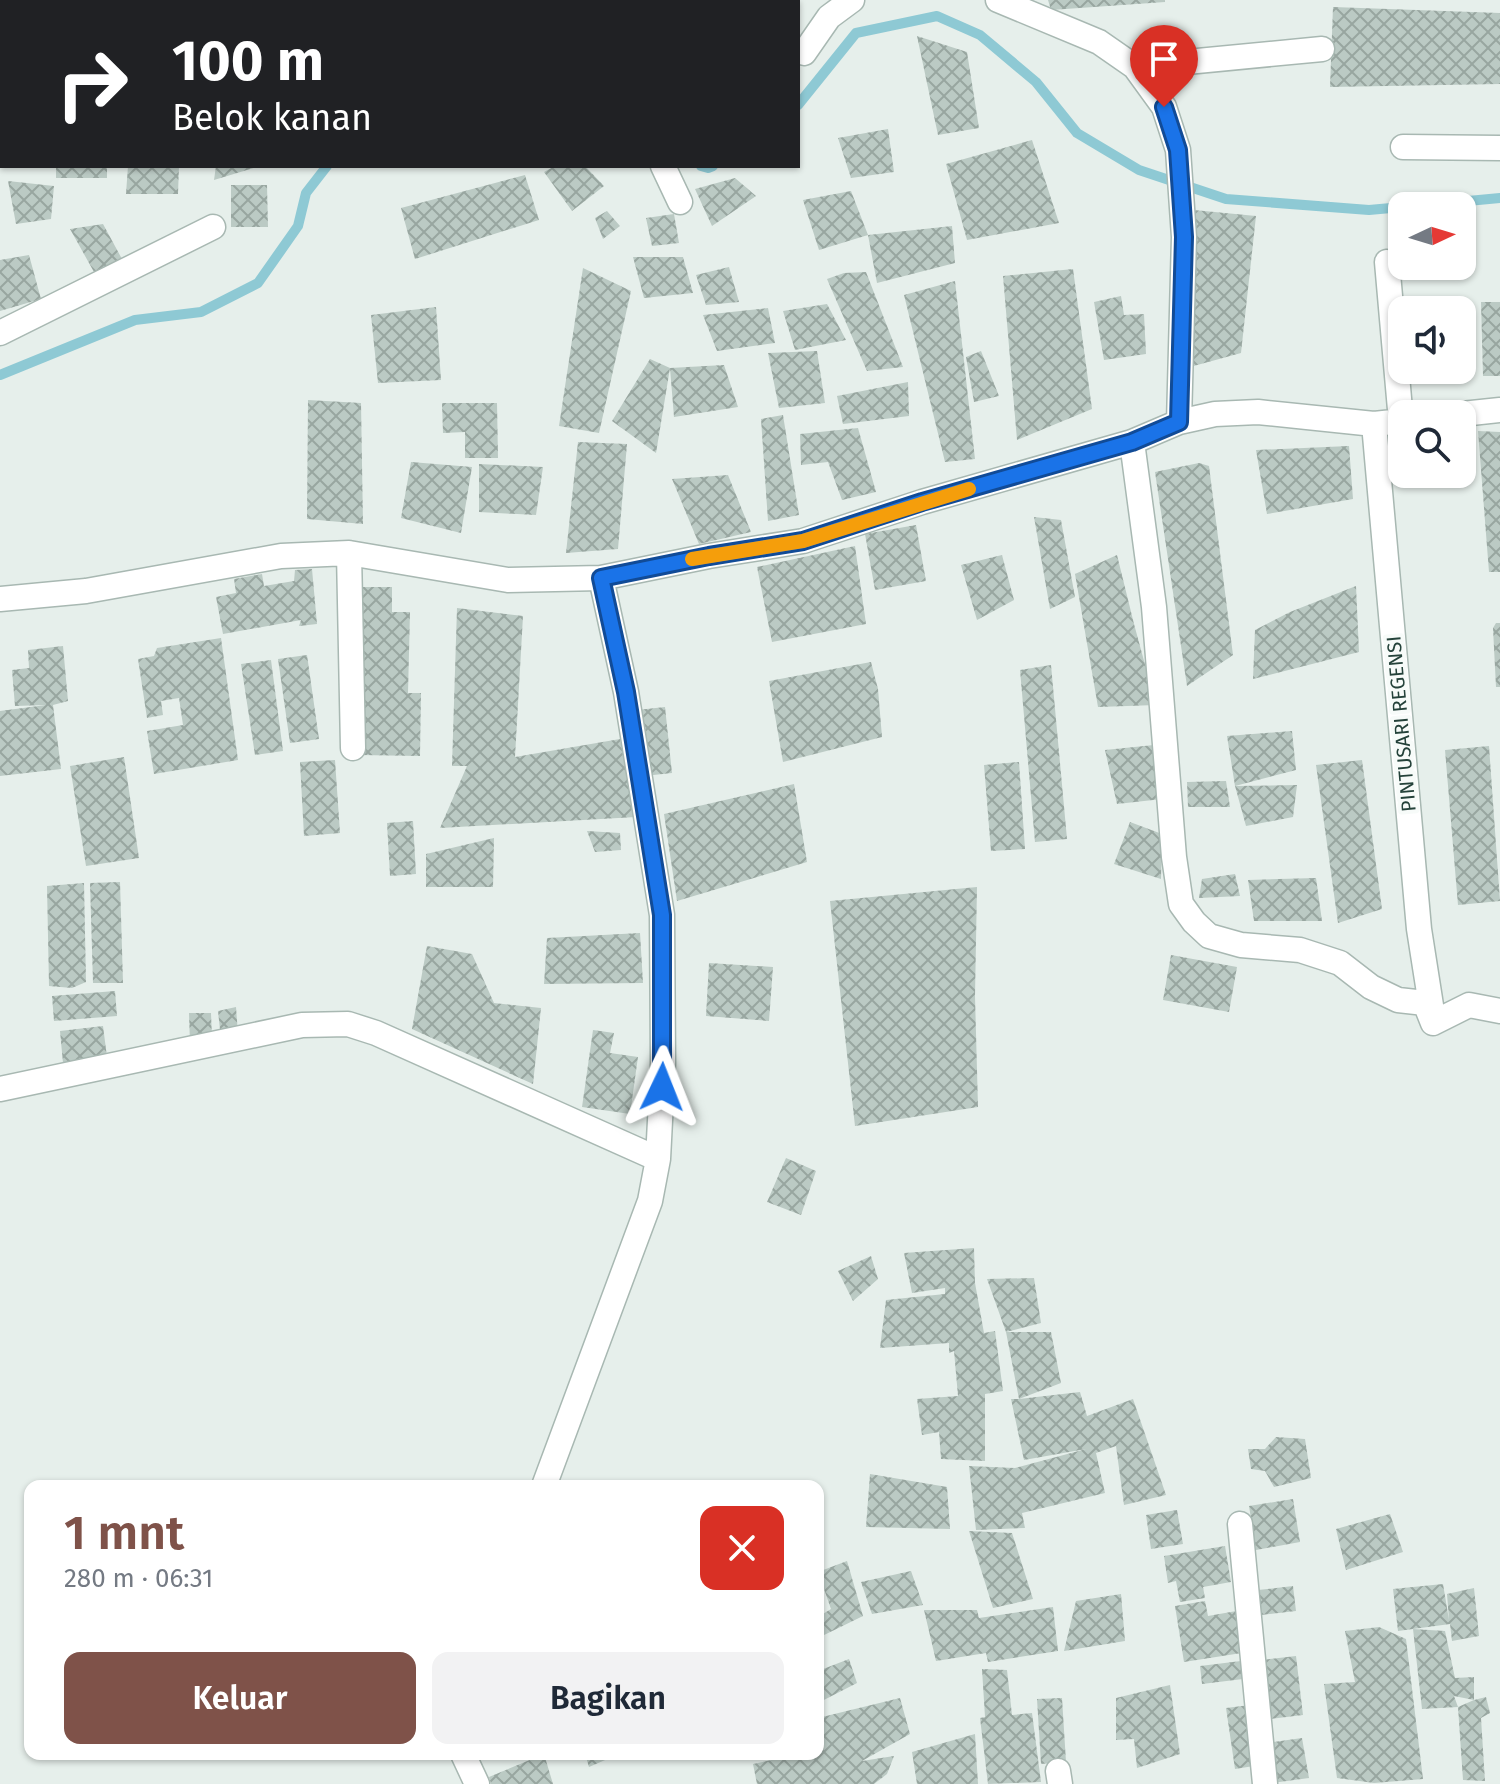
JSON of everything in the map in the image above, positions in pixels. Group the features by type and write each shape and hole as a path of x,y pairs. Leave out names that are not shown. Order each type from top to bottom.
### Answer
{"street":[{"path":"804,53 829,17 852,0"},
{"path":"998,0 1099,42 1135,67 1164,107 1178,150 1184,237 1179,422"},
{"path":"1135,67 1322,49"},
{"path":"1403,147 1500,148"},
{"path":"664,168 680,202"},
{"path":"0,333 213,227"},
{"path":"1387,262 1400,400"},
{"path":"1476,413 1500,410"},
{"path":"0,599 86,591 281,556 349,553 508,580 601,578 803,541 922,502 1132,442 1179,422 1215,414 1258,412 1374,424 1388,422"},
{"name":"PINTUSARI REGENSI","path":"1374,424 1419,929 1433,1023"},
{"path":"1132,442 1154,607 1174,857 1181,904 1209,936 1241,945 1300,950 1340,963 1371,987 1398,1000 1425,1003 1433,1023 1469,1005 1500,1011"},
{"path":"349,553 353,748"},
{"path":"546,1480 650,1201 658,1159 663,1063 662,915 626,692 601,578"},
{"path":"0,1089 302,1025 348,1024 376,1033 658,1159"},
{"path":"1240,1524 1265,1784"},
{"path":"466,1760 477,1784"}],"building":[{"path":"1048,0 1165,0 1165,2 1051,10"},
{"path":"1333,7 1500,13 1500,84 1330,87"},
{"path":"917,36 967,52 979,128 938,135"},
{"path":"888,129 894,172 851,178 838,138"},
{"path":"1032,140 1059,223 967,240 946,164"},
{"path":"56,168 107,168 107,178 56,178"},
{"path":"128,168 179,168 178,194 126,194"},
{"path":"216,168 254,168 214,180"},
{"path":"551,168 587,168 604,186 572,211 544,172"},
{"path":"525,175 539,220 415,259 401,208"},
{"path":"735,178 756,196 712,226 695,189"},
{"path":"8,181 54,186 51,219 16,224"},
{"path":"231,185 267,185 268,227 231,227"},
{"path":"851,191 868,235 819,250 803,200"},
{"path":"1194,210 1256,216 1241,353 1190,367"},
{"path":"607,211 620,226 603,239 595,218"},
{"path":"674,214 679,243 652,246 646,218"},
{"path":"103,224 122,259 94,272 70,229"},
{"path":"952,226 955,263 877,283 868,235"},
{"path":"29,255 41,299 0,311 0,260"},
{"path":"633,257 683,257 693,293 644,298"},
{"path":"729,267 739,302 706,305 696,275"},
{"path":"583,268 631,291 599,433 559,426"},
{"path":"1073,269 1092,409 1017,440 1003,276"},
{"path":"866,272 903,367 867,371 827,279 844,273"},
{"path":"955,281 975,459 945,462 904,295"},
{"path":"1121,296 1124,315 1144,314 1146,354 1104,360 1094,302"},
{"path":"1481,302 1500,302 1500,376 1483,376"},
{"path":"827,304 846,340 795,350 783,311"},
{"path":"436,307 441,380 378,383 371,315"},
{"path":"768,308 775,343 717,351 703,315"},
{"path":"817,351 825,403 779,408 768,353"},
{"path":"981,351 999,396 974,402 966,357"},
{"path":"650,359 670,368 656,453 612,421"},
{"path":"724,365 738,407 674,417 670,368"},
{"path":"908,382 909,416 843,424 837,396"},
{"path":"308,400 361,403 363,524 307,519"},
{"path":"442,403 497,403 498,458 465,458 465,432 443,433"},
{"path":"783,415 799,515 768,521 761,419"},
{"path":"858,428 876,492 842,500 828,462 801,465 800,434"},
{"path":"1478,431 1500,432 1500,572 1489,572"},
{"path":"578,442 627,444 618,549 566,553"},
{"path":"1349,446 1353,499 1267,514 1256,450"},
{"path":"411,462 472,467 461,533 401,518"},
{"path":"1199,463 1209,466 1233,655 1187,686 1155,472"},
{"path":"479,464 543,467 536,515 479,512"},
{"path":"728,475 751,532 699,544 672,479"},
{"path":"1034,517 1061,520 1075,597 1050,609"},
{"path":"916,525 926,581 875,590 865,534"},
{"path":"855,546 866,624 772,642 757,567"},
{"path":"1002,555 1014,600 977,620 961,565"},
{"path":"1117,555 1156,705 1098,707 1075,574"},
{"path":"312,569 317,624 299,626 301,620 223,634 216,597 236,593 234,579 262,574 264,586 294,581 295,570"},
{"path":"1356,586 1359,652 1253,679 1255,630 1290,612"},
{"path":"361,587 392,587 392,612 410,612 408,693 421,693 420,756 359,755"},
{"path":"457,608 523,616 515,757 620,739 636,817 440,828 467,766 452,766"},
{"path":"1500,623 1500,687 1496,687 1493,628"},
{"path":"221,638 238,760 154,774 147,731 183,725 179,698 161,701 163,715 147,718 138,659 154,656 157,648"},
{"path":"63,646 68,701 53,705 61,769 0,776 0,711 46,705 15,706 12,670 29,668 28,650"},
{"path":"307,655 319,739 290,743 278,659"},
{"path":"271,660 283,751 255,755 241,664"},
{"path":"871,662 878,689 882,737 783,762 769,681"},
{"path":"1051,665 1067,839 1035,842 1020,670"},
{"path":"665,707 672,773 644,776 637,710"},
{"path":"1292,731 1296,770 1235,786 1227,736"},
{"path":"1154,745 1162,799 1117,804 1105,750"},
{"path":"1489,746 1500,901 1458,905 1445,750"},
{"path":"124,757 139,858 86,866 70,766"},
{"path":"335,760 340,833 304,836 300,762"},
{"path":"1362,760 1382,909 1338,923 1316,765"},
{"path":"1019,762 1025,849 991,851 984,765"},
{"path":"1226,781 1230,807 1188,807 1187,782"},
{"path":"794,784 807,862 677,901 664,814"},
{"path":"1297,785 1293,817 1246,826 1235,786"},
{"path":"413,821 416,874 390,876 387,823"},
{"path":"1130,822 1162,834 1161,879 1114,864"},
{"path":"587,831 620,833 621,850 595,852"},
{"path":"494,838 493,887 426,887 426,854"},
{"path":"1235,874 1240,896 1199,898 1202,879"},
{"path":"1316,878 1322,921 1254,921 1248,880"},
{"path":"120,882 123,983 93,983 90,883"},
{"path":"84,883 86,982 72,988 49,986 47,886"},
{"path":"977,887 975,996 978,1107 855,1126 830,901"},
{"path":"640,933 643,983 544,984 547,938"},
{"path":"427,946 472,954 494,1003 541,1008 533,1084 412,1029"},
{"path":"1171,955 1237,967 1229,1012 1163,1000"},
{"path":"709,963 773,967 769,1021 706,1016"},
{"path":"115,991 117,1016 54,1021 52,996"},
{"path":"236,1007 238,1034 221,1039 218,1011"},
{"path":"189,1013 211,1013 212,1038 190,1044"},
{"path":"103,1026 107,1057 63,1063 60,1031"},
{"path":"593,1030 614,1033 610,1053 638,1057 630,1114 582,1107"},
{"path":"786,1158 816,1171 801,1215 767,1202"},
{"path":"974,1248 975,1283 984,1333 995,1331 1003,1391 985,1394 985,1461 941,1459 939,1432 922,1435 917,1399 958,1396 954,1351 949,1353 949,1343 880,1348 886,1300 945,1294 945,1288 912,1293 904,1253"},
{"path":"871,1256 878,1279 853,1301 838,1271"},
{"path":"1034,1278 1041,1323 1006,1332 987,1279"},
{"path":"1006,1332 1051,1332 1061,1383 1019,1399"},
{"path":"1080,1392 1087,1416 1133,1399 1166,1495 1124,1505 1116,1446 1096,1453 1105,1493 1022,1513 1025,1528 976,1530 969,1466 1015,1468 1086,1449 1024,1460 1011,1399"},
{"path":"1276,1437 1305,1439 1311,1478 1274,1487 1265,1471 1251,1469 1248,1449 1265,1449"},
{"path":"870,1474 947,1487 950,1529 866,1527"},
{"path":"1293,1499 1300,1542 1256,1550 1249,1506"},
{"path":"1177,1510 1183,1544 1151,1549 1146,1515"},
{"path":"1390,1514 1403,1552 1346,1570 1336,1529"},
{"path":"969,1531 1012,1533 1033,1599 993,1608"},
{"path":"1225,1546 1231,1582 1203,1587 1205,1598 1180,1602 1176,1581 1168,1583 1164,1556"},
{"path":"847,1561 863,1616 824,1635 824,1613 831,1609 824,1589 824,1570"},
{"path":"911,1571 923,1605 872,1614 861,1582"},
{"path":"1443,1584 1449,1620 1447,1594 1474,1588 1479,1636 1452,1641 1450,1624 1398,1631 1393,1589"},
{"path":"1293,1586 1296,1611 1261,1615 1258,1590"},
{"path":"1121,1594 1125,1641 1064,1651 1076,1601"},
{"path":"1205,1601 1208,1616 1242,1610 1248,1652 1184,1662 1175,1606"},
{"path":"1053,1607 1058,1651 988,1662 986,1653 936,1661 924,1610 977,1610 979,1618"},
{"path":"1379,1627 1406,1639 1423,1779 1374,1783 1337,1778 1324,1684 1355,1682 1345,1631"},
{"path":"1413,1629 1445,1631 1455,1678 1474,1677 1474,1700 1454,1696 1458,1707 1422,1709"},
{"path":"1296,1656 1303,1715 1269,1719 1262,1660"},
{"path":"849,1659 857,1683 824,1700 824,1669"},
{"path":"1241,1661 1243,1679 1202,1684 1200,1666"},
{"path":"982,1669 1007,1670 1012,1715 1032,1713 1041,1782 988,1784 980,1718 985,1717"},
{"path":"1170,1685 1180,1754 1137,1768 1134,1739 1116,1740 1116,1698"},
{"path":"1486,1697 1490,1713 1481,1718 1485,1781 1463,1780 1458,1707"},
{"path":"900,1698 910,1734 862,1761 894,1756 887,1774 874,1784 757,1784 753,1764 772,1760 824,1760 824,1717"},
{"path":"1062,1698 1066,1762 1041,1764 1037,1699"},
{"path":"1250,1705 1260,1765 1235,1769 1226,1708"},
{"path":"975,1734 978,1784 917,1784 912,1752"},
{"path":"1302,1738 1309,1778 1272,1783 1266,1743"},
{"path":"530,1760 546,1760 553,1784 491,1784 489,1777"},
{"path":"587,1760 605,1760 589,1767"}],"waterway":[{"path":"800,103 856,33 937,16 980,35 1036,82 1077,133 1139,170 1226,199 1369,210 1388,208"},
{"path":"0,375 135,320 201,312 258,283 298,226 306,193 325,168"},
{"path":"1476,200 1500,198"}],"slow traffic":[{"path":"692,559 803,541 969,489"}],"route":[{"path":"662,1087 662,915 626,692 601,578 803,541 922,502 1132,442 1179,422 1184,237 1178,150 1164,107"}]}
